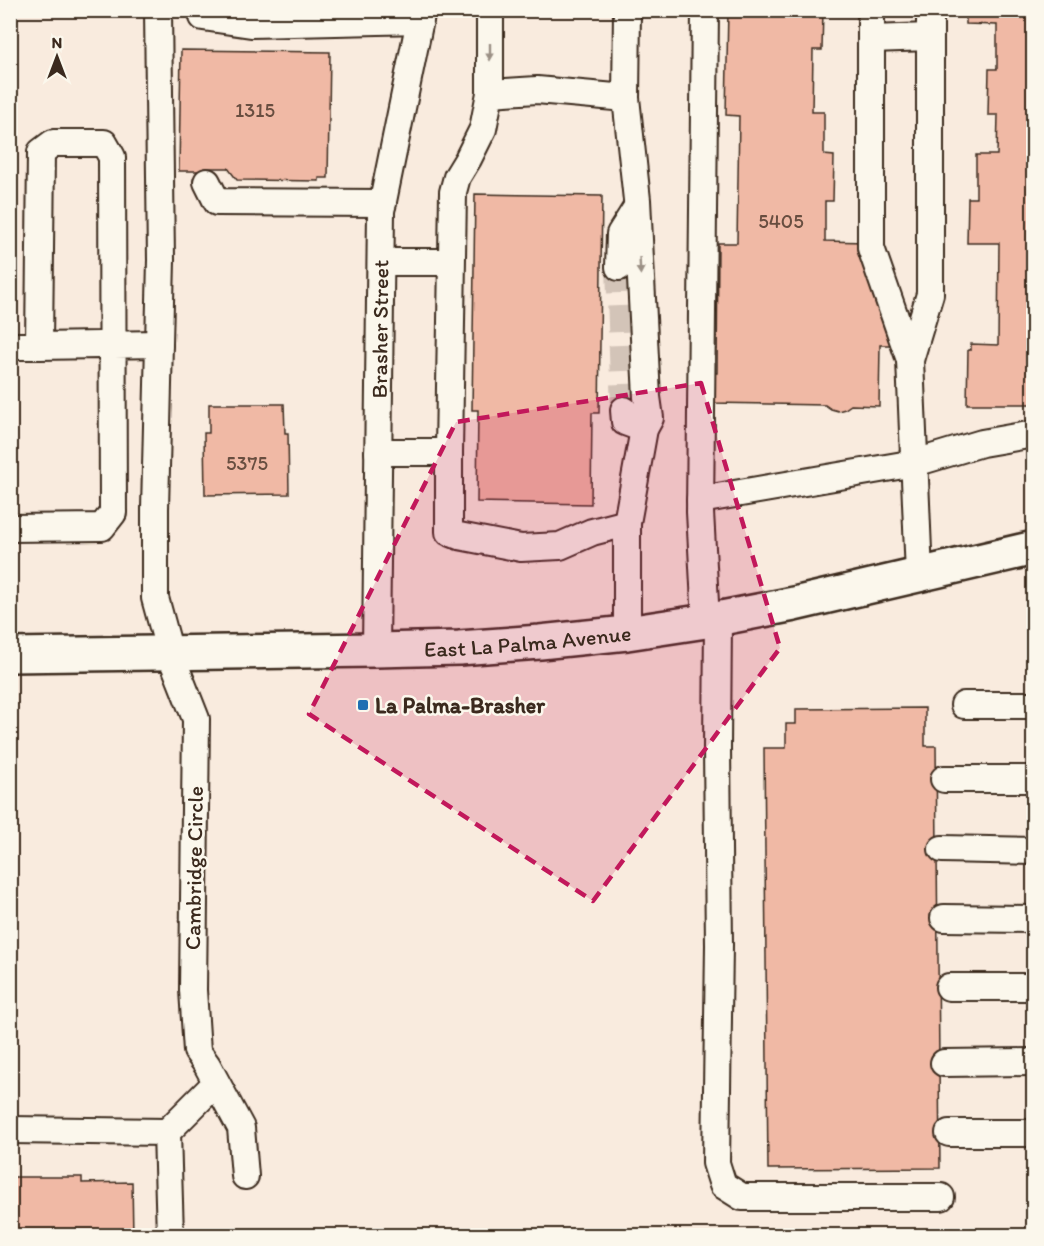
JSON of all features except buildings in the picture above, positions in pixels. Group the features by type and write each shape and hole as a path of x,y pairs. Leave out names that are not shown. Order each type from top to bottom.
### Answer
{"main road":[{"name":"East La Palma Avenue","path":"10,655 471,647 627,633 794,604 1034,548"}],"street":[{"name":"Cambridge Circle","path":"158,10 161,260 155,508 156,598 170,653 196,719 193,990 197,1051 231,1106 241,1128 245,1176"},
{"path":"202,10 203,16 251,24 421,15"},
{"path":"490,10 490,93 483,129 457,177 453,204 449,532 520,548 560,546 592,532 627,523"},
{"path":"627,10 626,98 637,207 650,418 644,429 627,523 627,633"},
{"path":"705,10 700,500 712,620 717,748 719,945 716,1163 723,1185 742,1197 941,1197"},
{"path":"871,10 871,248 910,360 919,575"},
{"path":"910,360 930,294 930,10"},
{"name":"Brasher Street","path":"376,650 381,211 421,15"},
{"path":"871,39 930,38"},
{"path":"490,93 537,90 626,98"},
{"path":"10,528 102,527 113,513 112,157 104,143 53,143 41,152 39,346"},
{"path":"207,182 217,202 383,203"},
{"path":"619,267 620,234 637,207"},
{"path":"381,262 451,262"},
{"path":"10,346 159,344"},
{"path":"624,410 625,422 644,429"},
{"path":"700,500 915,463 982,443 1034,434"},
{"path":"378,452 449,452"},
{"path":"964,705 1034,705"},
{"path":"944,779 1034,779"},
{"path":"942,849 1034,851"},
{"path":"944,918 1034,919"},
{"path":"950,987 1034,987"},
{"path":"944,1063 1034,1062"},
{"path":"10,1130 167,1132 216,1083"},
{"path":"167,1132 170,1236"},
{"path":"949,1133 1034,1133"}],"highlighted area":[{"path":"701,383 780,648 593,901 309,714 456,422"}],"tunnel":[{"path":"619,267 624,410"}],"place":[{"name":"La Palma-Brasher","path":"363,705"}]}
